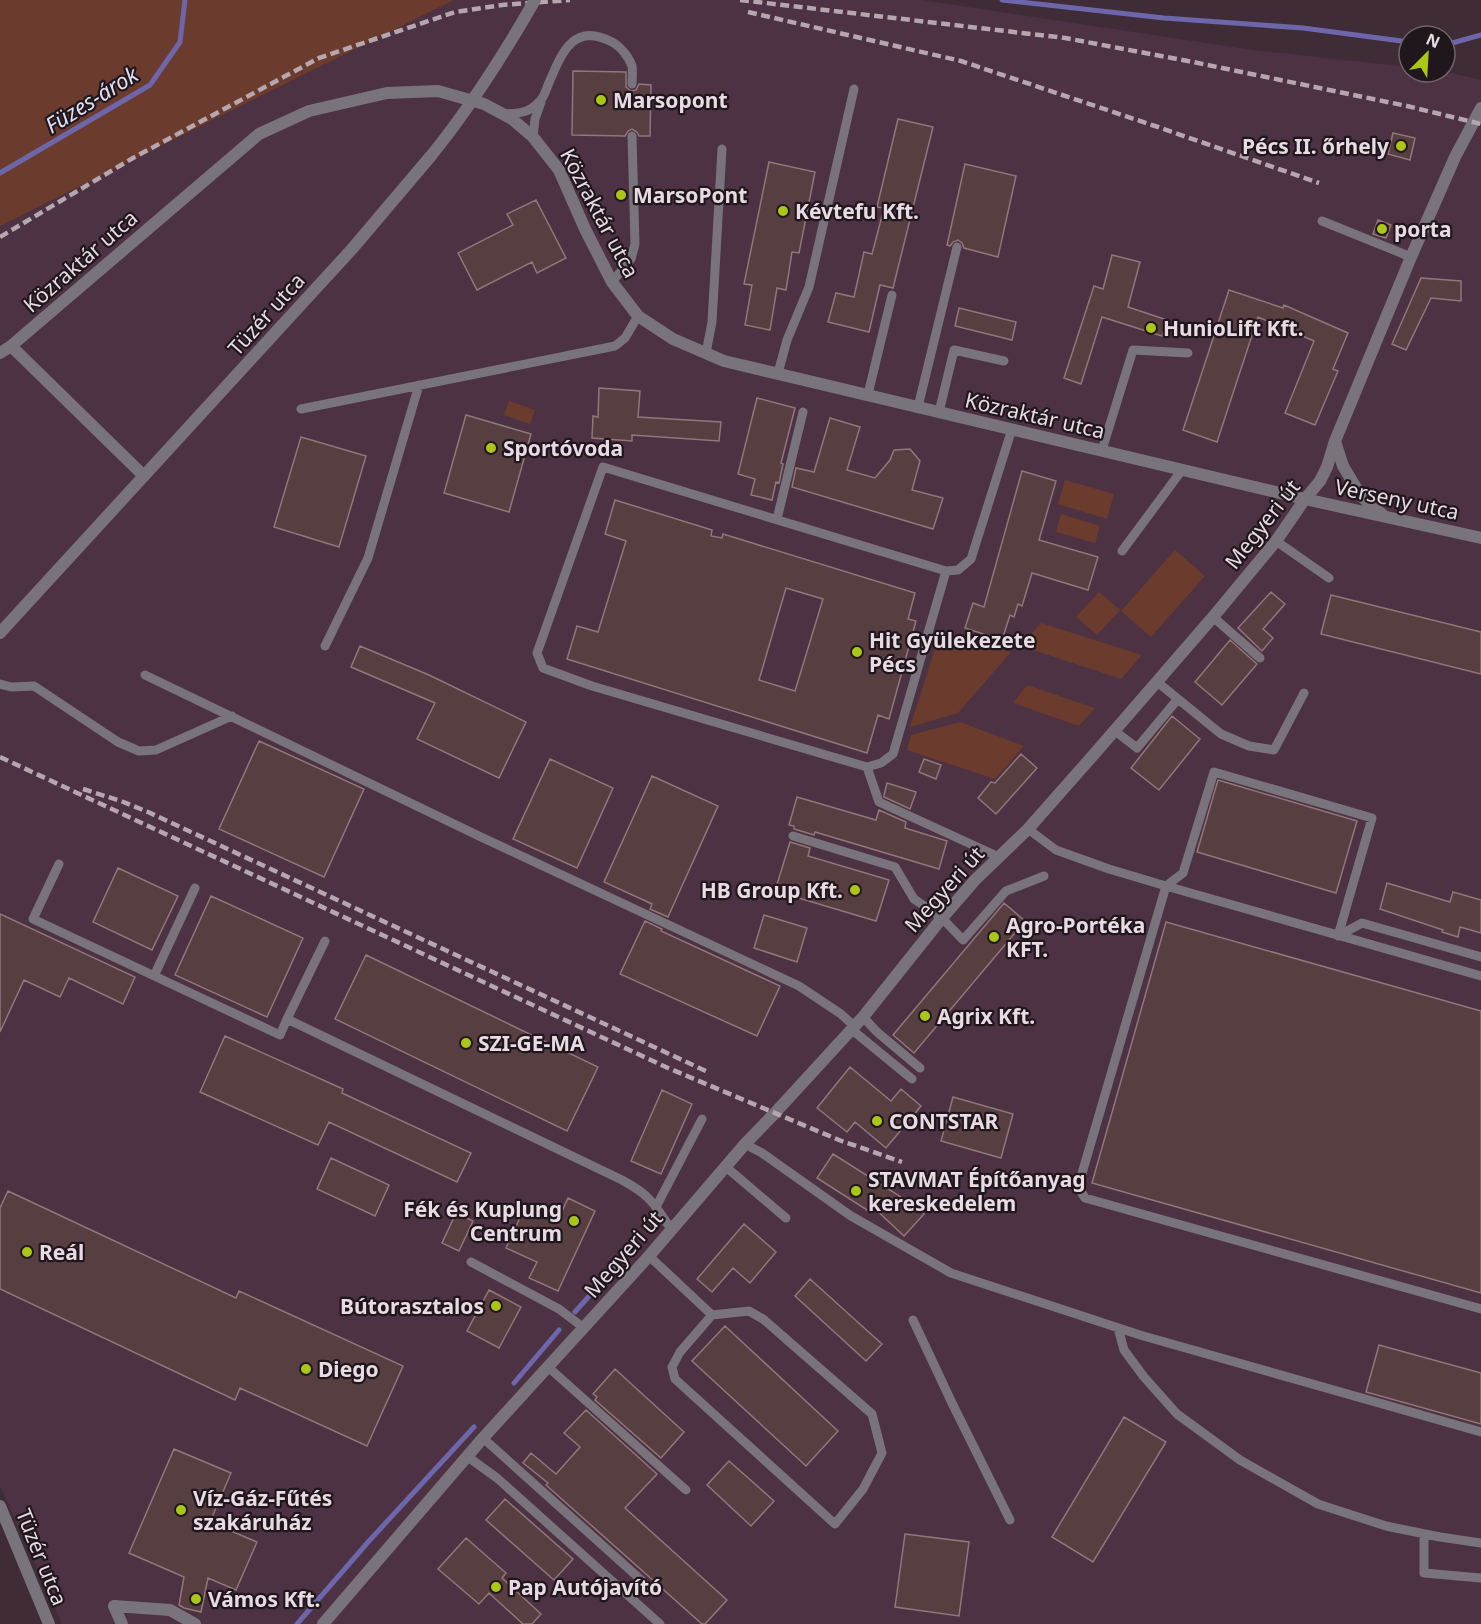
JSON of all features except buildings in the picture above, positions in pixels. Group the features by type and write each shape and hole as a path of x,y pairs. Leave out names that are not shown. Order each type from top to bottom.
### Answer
{"street":[{"name":"Tüzér utca","path":"0,633 352,249 430,157 454,128 535,0"},
{"name":"Közraktár utca","path":"5,349 259,134 309,111 387,93 438,91 484,104 512,119 533,137 560,170 585,229 612,282 638,316 673,339 724,361 1305,499"},
{"name":"Megyeri út","path":"323,1624 483,1438 650,1256 745,1144 856,1024 975,880 1028,829 1213,617 1276,540 1320,481 1327,467 1335,441 1411,257 1455,157 1481,108"},
{"path":"5,349 144,476"},
{"path":"1335,441 1343,465 1360,496 1386,517"},
{"name":"Verseny utca","path":"1305,499 1481,538"},
{"name":"Tüzér utca","path":"0,1506 49,1624"},
{"path":"122,1624 114,1606 170,1610 195,1624"}],"lane":[{"path":"533,137 535,119 542,99 563,52 575,40 585,36 601,37 615,43 626,54 632,67 632,84"},
{"path":"778,373 787,340 809,286 854,89"},
{"path":"503,114 528,112 542,99"},
{"path":"612,282 631,259 635,244 632,136"},
{"path":"706,353 712,322 722,149"},
{"path":"1322,221 1411,257"},
{"path":"918,407 957,247"},
{"path":"868,394 892,295"},
{"path":"301,409 615,345 625,338 638,316"},
{"path":"939,412 954,350 1004,362"},
{"path":"1102,450 1133,350 1188,353"},
{"path":"325,646 368,558 419,385"},
{"path":"777,519 803,412"},
{"path":"946,571 892,754 881,763 867,767 592,686 543,668 537,653 603,467 946,571 958,570 971,559 1012,429"},
{"path":"994,451 1004,454"},
{"path":"1122,551 1182,470"},
{"path":"1276,540 1329,578"},
{"path":"1213,617 1260,658"},
{"path":"145,675 481,837 799,986 856,1024 912,1079"},
{"path":"1156,681 1221,734 1249,746 1274,750 1304,693"},
{"path":"0,684 11,687 34,686 118,742 139,751 156,750 232,717"},
{"path":"1115,730 1137,748 1177,700"},
{"path":"867,767 879,802 999,857"},
{"path":"1338,936 1372,818 1214,772 1183,873 1166,886 1078,1187 1085,1198 1481,1310"},
{"path":"1028,829 1056,850 1166,886 1481,976"},
{"path":"793,836 895,867 914,899 942,918 963,940 1006,891 1044,876"},
{"path":"59,864 33,919 280,1035 325,941"},
{"path":"154,976 195,888"},
{"path":"1338,936 1362,923 1481,957"},
{"path":"287,1019 622,1180 647,1197 671,1229"},
{"path":"856,1024 877,1032 920,1068"},
{"path":"656,1207 702,1119"},
{"path":"745,1144 762,1153 851,1216 951,1273 1118,1328 1481,1432"},
{"path":"726,1167 786,1218"},
{"path":"650,1256 712,1315 749,1311 763,1319 872,1414 882,1453 863,1490 835,1524 675,1379 672,1367 680,1352 712,1315"},
{"path":"471,1262 559,1309 584,1328"},
{"path":"913,1320 1010,1520"},
{"path":"1118,1328 1124,1350 1144,1377 1177,1414 1240,1460 1318,1504 1386,1526 1481,1543"},
{"path":"548,1367 686,1490"},
{"path":"483,1438 649,1587"},
{"path":"468,1457 497,1478 660,1624"},
{"path":"1424,1534 1424,1573 1481,1578"}],"shaded area":[{"path":"0,0 454,0 0,226"},
{"path":"454,0 922,0 1253,50 1397,66 1397,84 1457,84 1457,74 1481,80 1481,1624 62,1624 0,1486 0,226"},
{"path":"509,401 535,410 530,424 504,415"},
{"path":"1065,480 1114,494 1107,519 1058,504"},
{"path":"1061,514 1100,526 1095,543 1056,532"},
{"path":"1175,550 1205,576 1151,637 1121,611"},
{"path":"1099,592 1120,610 1097,635 1076,617"},
{"path":"1041,623 1142,655 1121,679 1021,646"},
{"path":"941,630 1011,652 958,713 910,727"},
{"path":"1027,685 1095,708 1079,726 1013,703"},
{"path":"960,722 1024,746 995,779 907,750 911,735"}],"waterway":[{"name":"Füzes-árok","path":"0,173 150,85 180,42 185,0"},
{"name":"Füzes-árok","path":"1002,0 1164,18 1303,28 1397,40"},
{"name":"Füzes-árok","path":"1457,42 1481,35"},
{"path":"575,1312 629,1251"},
{"path":"514,1383 559,1330"},
{"path":"297,1624 369,1541 474,1427"}],"railway":[{"path":"0,237 133,158 319,58 455,12 502,5 570,0"},
{"path":"740,0 1065,38 1407,106 1481,124"},
{"path":"748,12 961,61 1319,183"},
{"path":"0,757 668,1068 839,1140 902,1162"},
{"path":"83,789 148,812 708,1072"}],"place":[{"name":"Marsopont","path":"601,100"},
{"name":"Pécs II. őrhely","path":"1401,146"},
{"name":"MarsoPont","path":"621,195"},
{"name":"Kévtefu Kft.","path":"783,211"},
{"name":"porta","path":"1382,229"},
{"name":"HunioLift Kft.","path":"1151,328"},
{"name":"Sportóvoda","path":"491,448"},
{"name":"Hit Gyülekezete Pécs","path":"857,652"},
{"name":"HB Group Kft.","path":"855,890"},
{"name":"Agro-Portéka KFT.","path":"994,937"},
{"name":"Agrix Kft.","path":"925,1016"},
{"name":"SZI-GE-MA","path":"466,1043"},
{"name":"CONTSTAR","path":"877,1121"},
{"name":"STAVMAT Építőanyag kereskedelem","path":"856,1191"},
{"name":"Fék és Kuplung Centrum","path":"574,1221"},
{"name":"Reál","path":"27,1252"},
{"name":"Bútorasztalos","path":"496,1306"},
{"name":"Diego","path":"306,1369"},
{"name":"Víz-Gáz-Fűtés szakáruház","path":"181,1510"},
{"name":"Pap Autójavító","path":"496,1587"},
{"name":"Vámos Kft.","path":"196,1599"}]}
